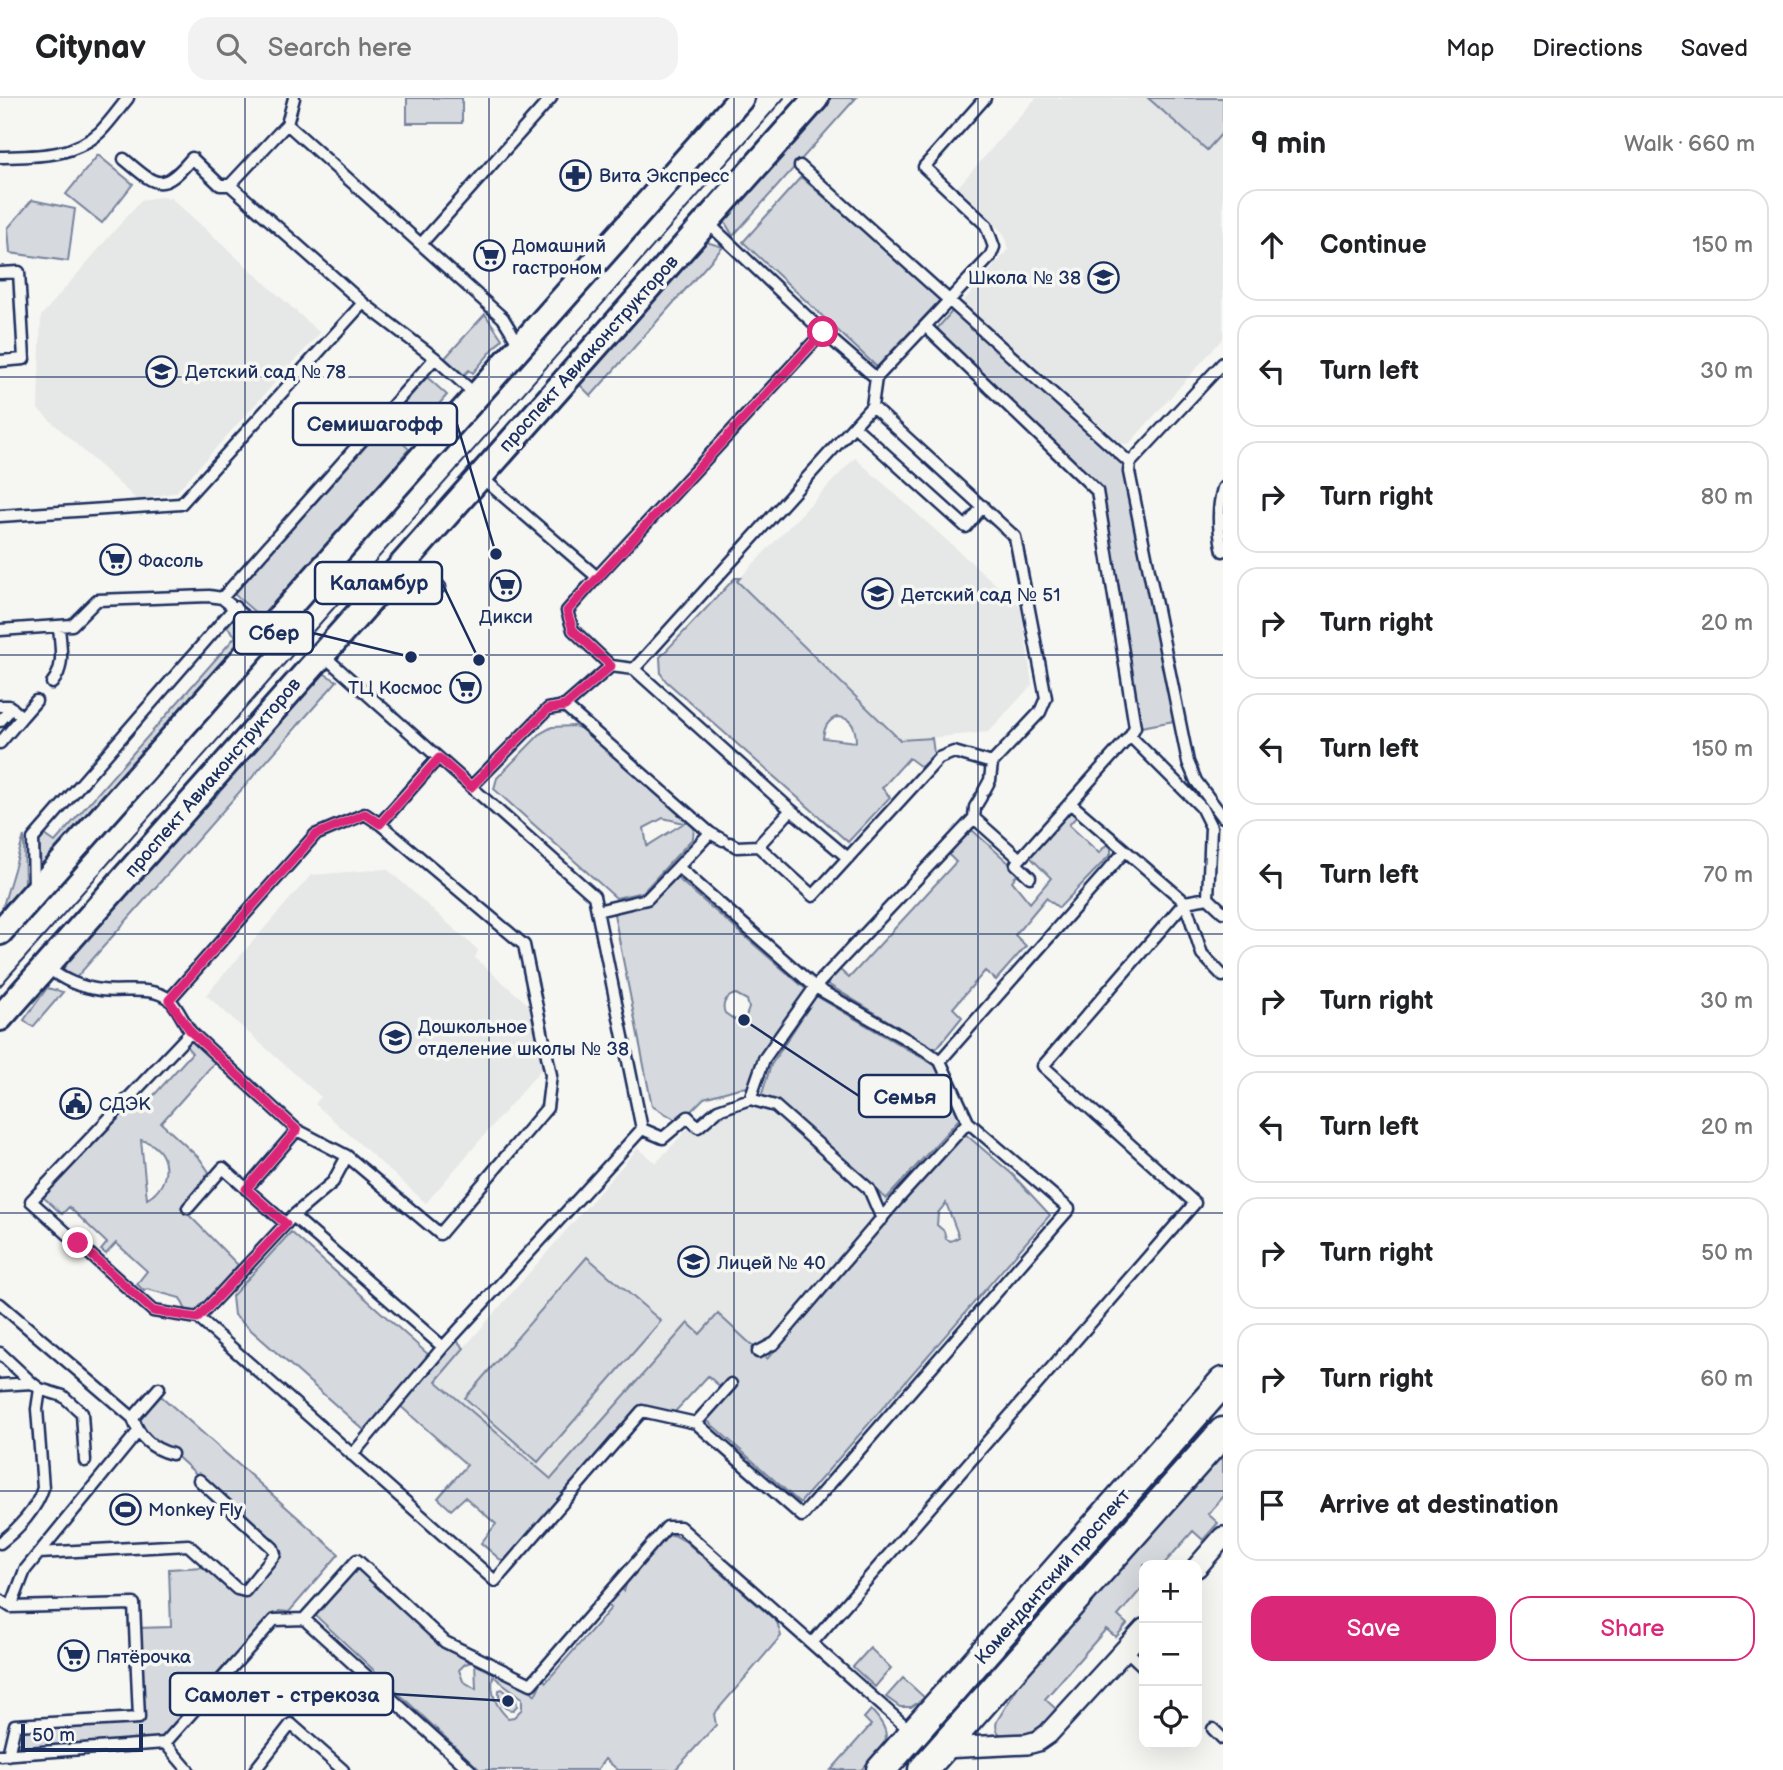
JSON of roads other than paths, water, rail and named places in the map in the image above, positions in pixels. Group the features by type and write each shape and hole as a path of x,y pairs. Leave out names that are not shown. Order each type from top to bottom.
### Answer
{"main road":[{"name":"Комендантский проспект","path":"881,1770 1223,1382"},
{"name":"Комендантский проспект","path":"923,1770 1223,1432"}],"street":[{"path":"0,932 741,98"},
{"name":"проспект Авиаконструкторов","path":"0,1018 816,98"},
{"path":"1202,1561 1223,1536"},
{"path":"943,1748 1027,1744 1038,1741 1048,1734 1139,1635"}],"lane":[{"path":"0,157 70,151 99,133 128,98"},
{"path":"230,185 287,124 294,98"},
{"path":"421,244 551,98"},
{"path":"634,669 872,406 876,379 990,257 994,247 986,225 924,167 985,98"},
{"path":"287,124 503,318 520,346"},
{"path":"124,159 148,180 156,183 176,177 192,158 220,185 230,185 363,303 435,359 477,396"},
{"path":"800,166 1130,463"},
{"path":"706,220 876,379"},
{"path":"0,273 19,272 24,359 0,361"},
{"path":"0,516 173,507 181,504 363,303"},
{"path":"925,326 1097,491 1135,727 1130,736 1016,864 1030,877"},
{"path":"823,332 567,611 573,630 611,666 634,669 848,858"},
{"path":"222,598 435,359"},
{"path":"1223,363 1130,463 1129,472 1188,762 1196,782 1223,817"},
{"path":"750,1098 765,1059 815,986 974,818 975,807 990,780 992,764 1040,712 1046,698 1015,537 872,406"},
{"path":"854,426 966,527 983,506"},
{"path":"479,476 597,577"},
{"path":"1223,488 1219,534 1223,551"},
{"path":"407,557 440,587"},
{"path":"0,629 72,625 97,600 209,596 222,598 266,633"},
{"path":"34,894 33,839 235,607"},
{"path":"52,683 58,676 61,662 59,626"},
{"path":"322,654 593,896 642,1129"},
{"path":"471,787 548,709 565,706 611,666"},
{"path":"0,743 36,701"},
{"path":"0,706 9,706 22,717"},
{"path":"565,706 710,833 737,847 758,846 813,895 939,758 954,752 992,764"},
{"path":"0,721 12,708"},
{"path":"1130,736 1201,807 1211,827 1208,898 1223,912"},
{"path":"380,824 439,758"},
{"path":"1070,803 1185,902 1202,954 1222,972"},
{"path":"758,846 791,810"},
{"path":"46,966 61,979 78,986 102,991 159,994 169,1000 191,1032 297,1130 347,1156 440,1234 547,1108 551,1075 524,945 365,814 315,835 169,1000"},
{"path":"974,818 1020,859"},
{"path":"597,911 647,898 710,833"},
{"path":"940,1062 1125,851"},
{"path":"191,1032 31,1201 153,1311 198,1318 495,1580 642,1411 696,1423 802,1516 1069,1209 968,1122 940,1062 925,1050 815,986 678,867"},
{"path":"812,1643 1195,1203 1043,1066 1185,902 1208,898"},
{"path":"642,1129 663,1138 688,1117 698,1127 718,1110 750,1098 775,1106 869,1189 882,1219"},
{"path":"758,1352 775,1343 968,1122"},
{"path":"352,1455 443,1347 642,1129"},
{"path":"246,1189 297,1130"},
{"path":"198,1318 290,1220 333,1182 347,1156"},
{"path":"188,1208 223,1168 443,1347"},
{"path":"0,1304 133,1418 137,1433 158,1451 172,1454"},
{"path":"0,1353 36,1386 43,1488 34,1508 0,1542"},
{"path":"696,1423 731,1384"},
{"path":"0,1385 36,1386 63,1396 82,1413 85,1461"},
{"path":"133,1418 159,1388"},
{"path":"11,1607 25,1570 137,1433"},
{"path":"39,1553 188,1545 237,1589 245,1591 275,1554 273,1548 200,1480"},
{"path":"304,1619 357,1560 445,1642 531,1684 667,1527 680,1527 914,1733"},
{"path":"0,1600 11,1607 134,1604 139,1718 15,1725 4,1755 165,1743 274,1620 304,1619 470,1770"},
{"path":"1126,1650 1139,1662"},
{"path":"255,1770 290,1724 342,1769"},
{"path":"1213,1729 1223,1739"},
{"path":"165,1743 188,1770"},
{"path":"325,1770 342,1769"}],"tram line":[{"path":"0,986 784,98"}],"place":[{"name":"Вита Экспресс","path":"576,175"},
{"name":"Домашний гастроном","path":"489,256"},
{"name":"Школа № 38","path":"1104,277"},
{"name":"Детский сад № 78","path":"162,371"},
{"name":"Семишагофф","path":"496,554"},
{"name":"Фасоль","path":"115,560"},
{"name":"Дикси","path":"506,585"},
{"name":"Детский сад № 51","path":"878,594"},
{"name":"Сбер","path":"411,657"},
{"name":"Каламбур","path":"479,660"},
{"name":"ТЦ Космос","path":"465,687"},
{"name":"Семья","path":"744,1020"},
{"name":"Дошкольное отделение школы № 38","path":"395,1037"},
{"name":"СДЭК","path":"76,1103"},
{"name":"Лицей № 40","path":"694,1262"},
{"name":"Monkey Fly","path":"125,1509"},
{"name":"Пятёрочка","path":"73,1656"},
{"name":"Самолет - стрекоза","path":"508,1701"}]}
